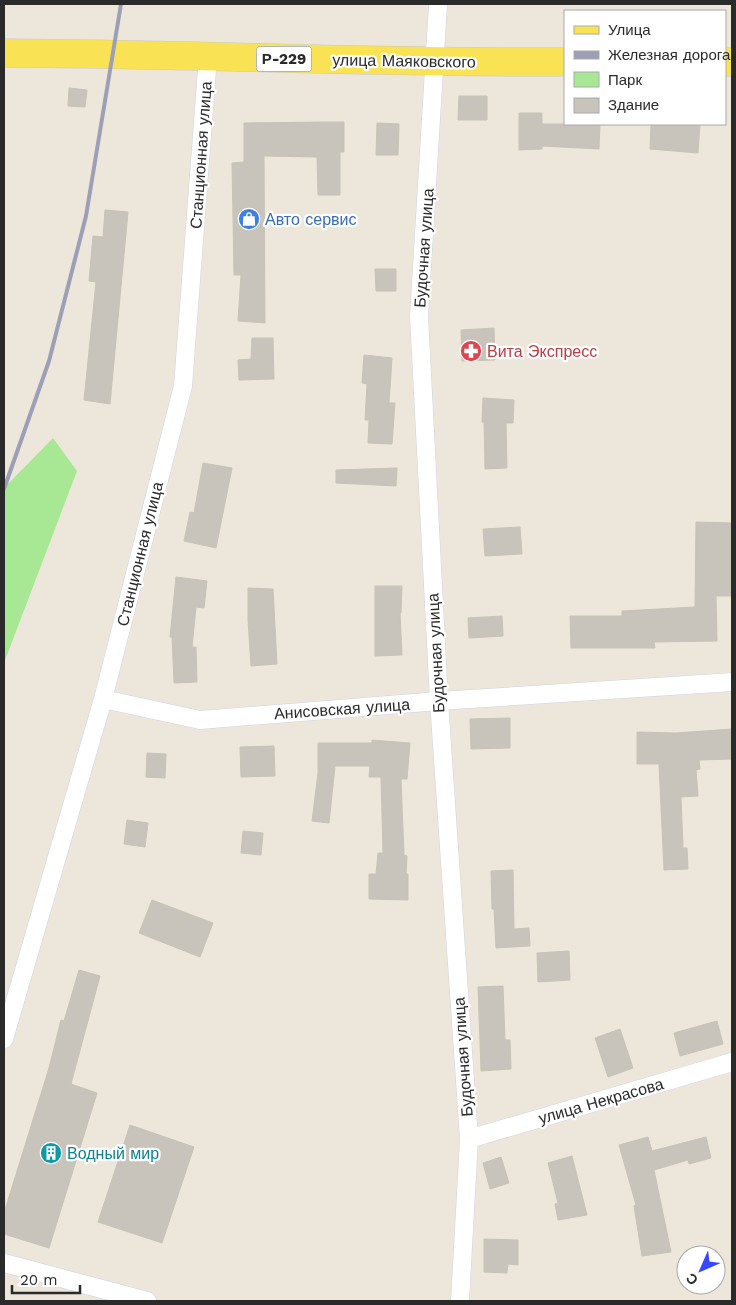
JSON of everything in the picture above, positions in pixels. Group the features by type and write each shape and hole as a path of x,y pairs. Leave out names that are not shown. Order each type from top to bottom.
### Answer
{"main road":[{"name":"улица Маяковского","path":"4,53 208,56 436,63 564,62"}],"street":[{"name":"Будочная улица","path":"438,4 436,63 419,316 439,701 469,1139 460,1301"},
{"name":"Станционная улица","path":"4,1039 103,699 183,386 208,56"},
{"name":"Анисовская улица","path":"103,699 200,720 439,701 732,682"},
{"name":"улица Некрасова","path":"469,1139 732,1062"},
{"path":"4,1264 147,1301"}],"green space":[{"path":"53,438 77,471 4,663 4,488"}],"building":[{"path":"69,88 87,90 85,107 68,106"},
{"path":"459,96 487,96 487,120 458,120"},
{"path":"519,113 542,113 542,124 600,125 599,149 542,146 542,149 519,150"},
{"path":"344,122 344,152 340,152 340,195 318,195 317,157 264,156 265,323 238,321 241,275 234,275 232,163 244,162 244,123"},
{"path":"377,123 399,124 398,155 376,155"},
{"path":"651,125 700,125 698,153 650,149"},
{"path":"105,210 128,212 110,404 84,400 96,282 89,281 93,236 103,237"},
{"path":"375,269 396,269 396,291 376,291"},
{"path":"494,328 495,360 462,361 461,330"},
{"path":"252,338 273,338 274,379 239,380 238,360 251,359"},
{"path":"364,355 392,358 389,403 395,403 392,444 368,443 369,420 365,420 367,384 362,383"},
{"path":"483,398 514,400 513,423 506,423 507,468 485,469 484,422 482,422"},
{"path":"203,463 232,468 216,548 184,541 190,512 194,513"},
{"path":"397,468 396,486 336,483 336,470"},
{"path":"696,522 732,523 732,596 716,596 717,641 654,642 655,648 571,648 570,616 622,616 622,611 695,607"},
{"path":"520,527 522,554 485,556 483,529"},
{"path":"176,577 207,581 204,608 196,607 192,647 196,647 197,682 174,683 172,637 170,637"},
{"path":"375,586 402,586 400,613 402,655 375,656"},
{"path":"248,588 273,589 277,664 251,666"},
{"path":"502,616 503,636 469,638 468,618"},
{"path":"510,718 510,748 471,749 470,719"},
{"path":"732,729 732,759 699,760 700,769 696,770 698,796 681,797 683,848 687,848 688,869 664,870 659,764 637,764 637,732 676,733"},
{"path":"372,740 410,743 407,779 401,779 404,855 407,856 408,900 369,899 369,874 376,874 378,853 383,853 381,777 369,777 370,766 335,766 329,823 312,821 318,773 318,743 372,743"},
{"path":"274,746 275,776 241,777 240,747"},
{"path":"147,753 166,754 165,778 146,777"},
{"path":"127,820 148,823 145,847 124,844"},
{"path":"243,831 263,833 261,855 241,853"},
{"path":"513,870 514,929 529,928 530,946 496,948 491,871"},
{"path":"152,900 213,923 200,957 139,933"},
{"path":"569,951 570,980 538,982 537,953"},
{"name":"Водный мир","path":"79,970 100,976 71,1084 97,1093 49,1248 4,1234 4,1213 49,1068 61,1020 64,1021"},
{"path":"503,986 505,1040 510,1040 511,1069 481,1071 478,987"},
{"path":"717,1021 723,1044 680,1056 674,1033"},
{"path":"620,1029 633,1068 608,1077 595,1038"},
{"path":"130,1125 194,1147 162,1243 98,1222"},
{"path":"648,1137 652,1151 706,1137 711,1158 689,1164 688,1160 654,1170 671,1252 642,1256 634,1206 636,1205 619,1145"},
{"path":"572,1156 587,1215 558,1220 555,1204 558,1203 548,1163"},
{"path":"501,1157 509,1183 490,1189 483,1163"},
{"path":"484,1239 518,1240 518,1265 508,1264 507,1273 484,1272"}],"railway":[{"path":"4,489 49,361 86,216 121,4"}],"place":[{"name":"Авто сервис","path":"249,219"},
{"name":"Вита Экспресс","path":"471,351"},
{"name":"Водный мир","path":"51,1153"}]}
